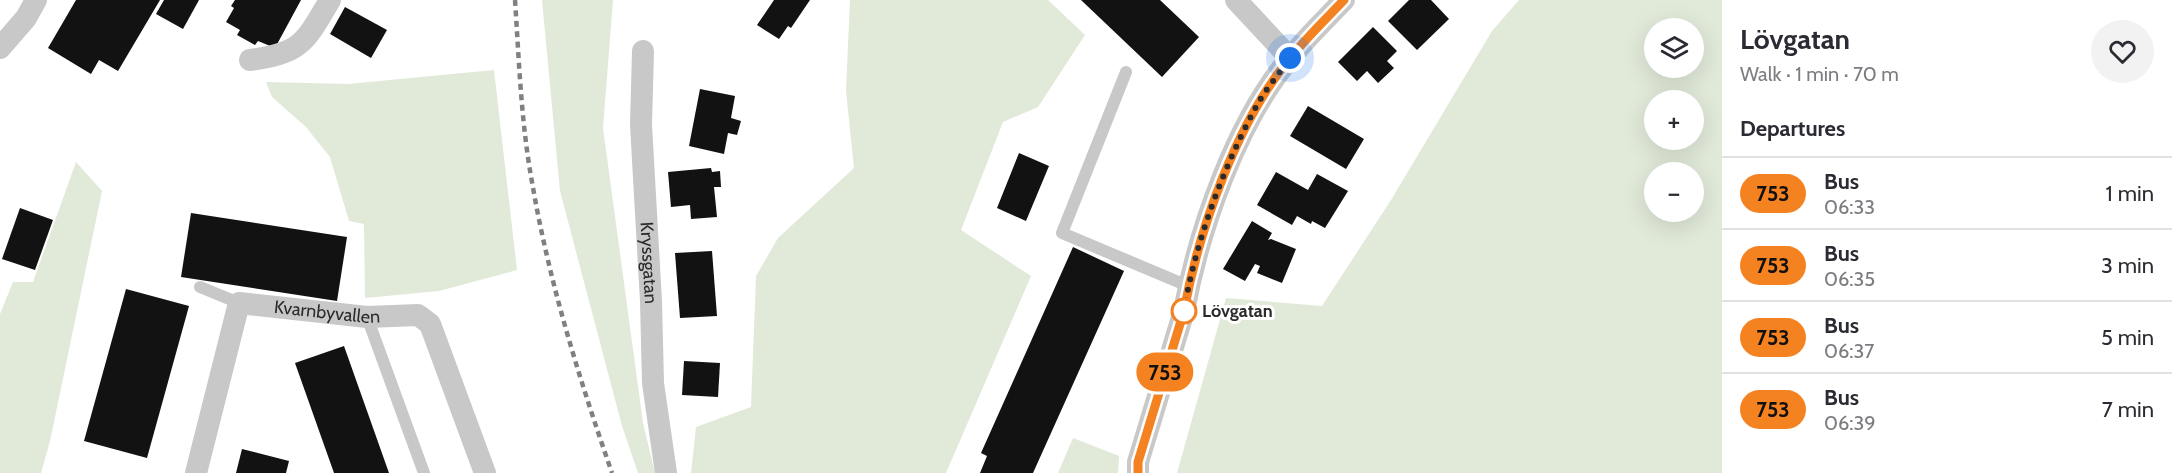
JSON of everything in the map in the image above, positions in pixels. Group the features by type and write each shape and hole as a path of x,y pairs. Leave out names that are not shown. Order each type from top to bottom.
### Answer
{"street":[{"path":"0,48 26,18 36,0"},
{"path":"250,60 268,58 294,49 307,39 330,0"},
{"path":"1236,0 1290,58"},
{"path":"1138,473 1138,462 1184,311 1188,286 1219,184 1257,105 1290,58 1344,0"},
{"name":"Kryssgatan","path":"643,51 641,125 651,300 653,383 666,473"},
{"path":"196,473 239,303"},
{"name":"Kvarnbyvallen","path":"239,303 367,317 417,315 430,324 485,473"}],"lane":[{"path":"1126,72 1062,233 1188,286"},
{"path":"200,286 239,303"},
{"path":"367,317 424,473"}],"green space":[{"path":"542,0 613,0 603,128 643,423 655,473 638,473 622,426 560,191"},
{"path":"850,0 1048,0 1085,35 1038,107 1003,122 961,230 1031,276 946,473 691,473 696,427 751,407 756,276 778,238 854,168 846,91"},
{"path":"1519,0 1722,0 1722,473 1177,473 1226,298 1322,306 1391,200 1492,31"},
{"path":"494,70 517,270 439,291 365,298 364,224 349,221 330,157 306,127 272,97 266,82 348,84"},
{"path":"76,162 102,191 50,441 41,473 0,473 0,314 13,282 33,282"},
{"path":"1073,438 1119,456 1118,473 1058,473"}],"building":[{"path":"76,0 160,0 118,71 99,60 91,74 48,48"},
{"path":"164,0 199,0 183,29 156,14"},
{"path":"235,0 301,0 275,48 258,41 255,45 237,35 240,30 226,22 234,8 231,6"},
{"path":"774,0 810,0 791,28 788,26 779,39 757,25"},
{"path":"1081,0 1160,0 1199,37 1162,77"},
{"path":"1409,0 1431,0 1449,19 1417,50 1388,21"},
{"path":"345,7 387,30 371,58 330,34"},
{"path":"1373,27 1397,51 1387,61 1394,68 1378,83 1367,71 1357,81 1338,62"},
{"path":"700,89 735,96 731,118 741,121 737,135 728,133 724,154 689,146"},
{"path":"1308,106 1364,139 1346,169 1290,136"},
{"path":"1019,153 1049,166 1026,221 997,208"},
{"path":"711,168 712,172 720,171 721,187 714,187 717,217 691,219 690,205 671,207 668,172"},
{"path":"1276,172 1308,190 1317,174 1348,191 1325,228 1312,221 1311,224 1297,216 1292,225 1257,205"},
{"path":"20,208 53,220 35,270 2,259"},
{"path":"191,213 347,237 337,301 181,277"},
{"path":"1252,221 1272,233 1268,240 1271,239 1296,249 1282,283 1257,273 1260,266 1255,264 1245,281 1223,269"},
{"path":"1073,247 1124,271 1033,473 980,473 987,456 981,453"},
{"path":"712,251 717,316 680,318 675,253"},
{"path":"126,289 189,306 147,458 84,441"},
{"path":"344,346 389,473 334,473 295,363"},
{"path":"684,361 720,363 718,397 682,395"},
{"path":"242,449 289,461 286,473 236,473"}],"railway":[{"path":"515,0 525,137 539,219 566,329 612,473"}],"bus line":[{"name":"753","path":"1138,473 1138,462 1184,311 1188,286 1219,184 1257,105 1290,58 1344,0"}],"place":[{"name":"Lövgatan","path":"1184,311"}],"route":[{"path":"1184,311 1188,286 1219,184 1257,105 1290,58"}]}
